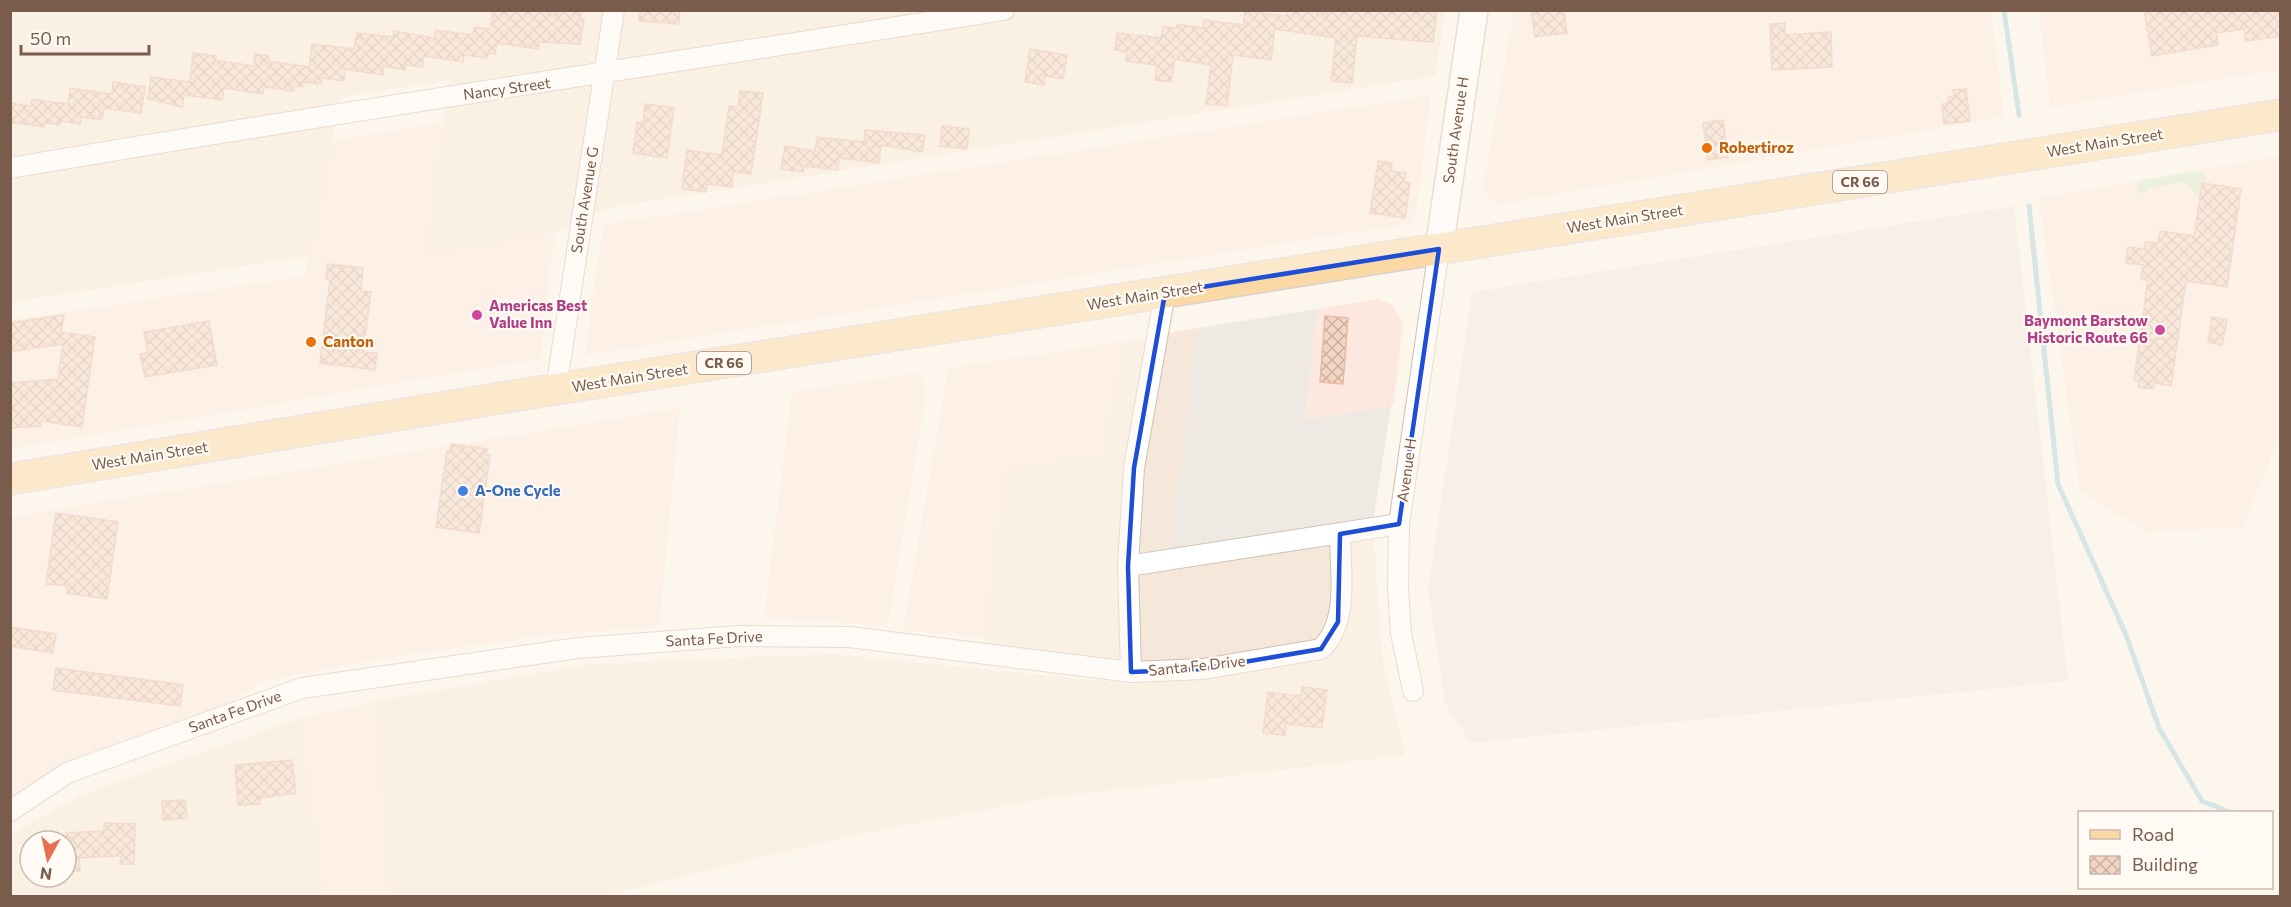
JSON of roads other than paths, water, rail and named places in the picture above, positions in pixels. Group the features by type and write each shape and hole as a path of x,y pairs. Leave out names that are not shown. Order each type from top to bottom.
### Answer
{"main road":[{"name":"West Main Street","path":"10,479 556,389 2280,115"}],"street":[{"name":"South Avenue G","path":"556,389 614,10"},
{"name":"Nancy Street","path":"10,168 240,129 605,74 1004,10"},
{"name":"South Avenue H","path":"1439,249 1474,10"},
{"name":"Avenue H","path":"1413,691 1401,633 1398,589 1399,524 1439,249"},
{"path":"1131,672 1128,566 1134,468 1165,293"},
{"path":"1128,566 1399,524"},
{"name":"Santa Fe Drive","path":"10,811 67,773 302,688 578,648 740,636 849,637 1131,672 1203,669 1321,649 1333,637 1338,622 1340,534"}],"waterway":[{"path":"2004,10 2019,115"},
{"path":"2029,206 2058,484 2126,635 2159,728 2202,801 2227,811"}],"place":[{"name":"Robertiroz","path":"1707,148"},
{"name":"Americas Best Value Inn","path":"477,315"},
{"name":"Baymont Barstow Historic Route 66","path":"2160,330"},
{"name":"Canton","path":"311,342"},
{"name":"A-One Cycle","path":"463,491"}]}
